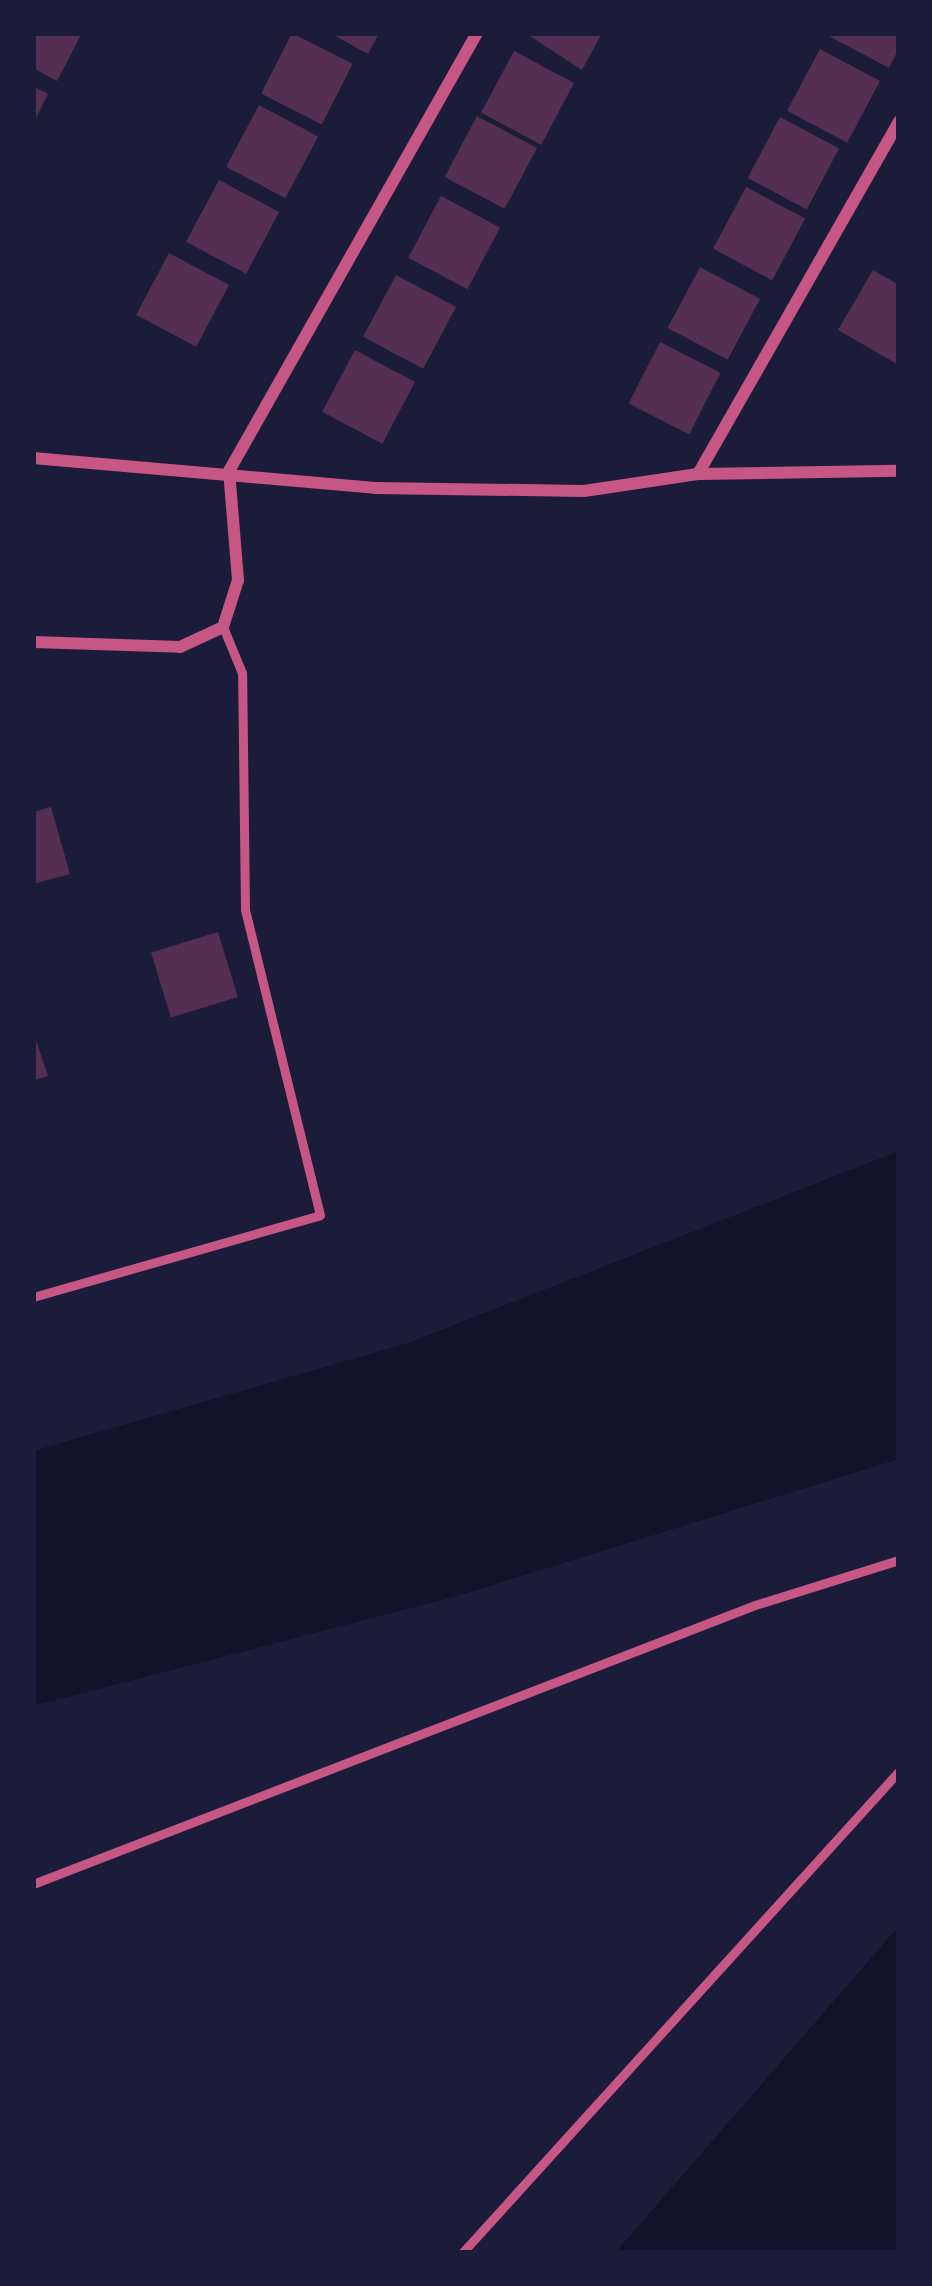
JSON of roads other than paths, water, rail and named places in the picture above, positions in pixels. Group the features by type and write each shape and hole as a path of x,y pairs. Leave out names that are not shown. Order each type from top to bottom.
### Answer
{"street":[{"path":"33,642 180,647 223,627 238,580 230,471 477,33"},
{"path":"698,474 899,121"},
{"path":"33,458 230,471 375,488 584,491 698,474 899,471"}],"lane":[{"path":"33,1297 320,1215 245,909 242,673 223,627"},
{"path":"33,1884 733,1613 899,1560"},
{"path":"462,2253 899,1771"}]}
